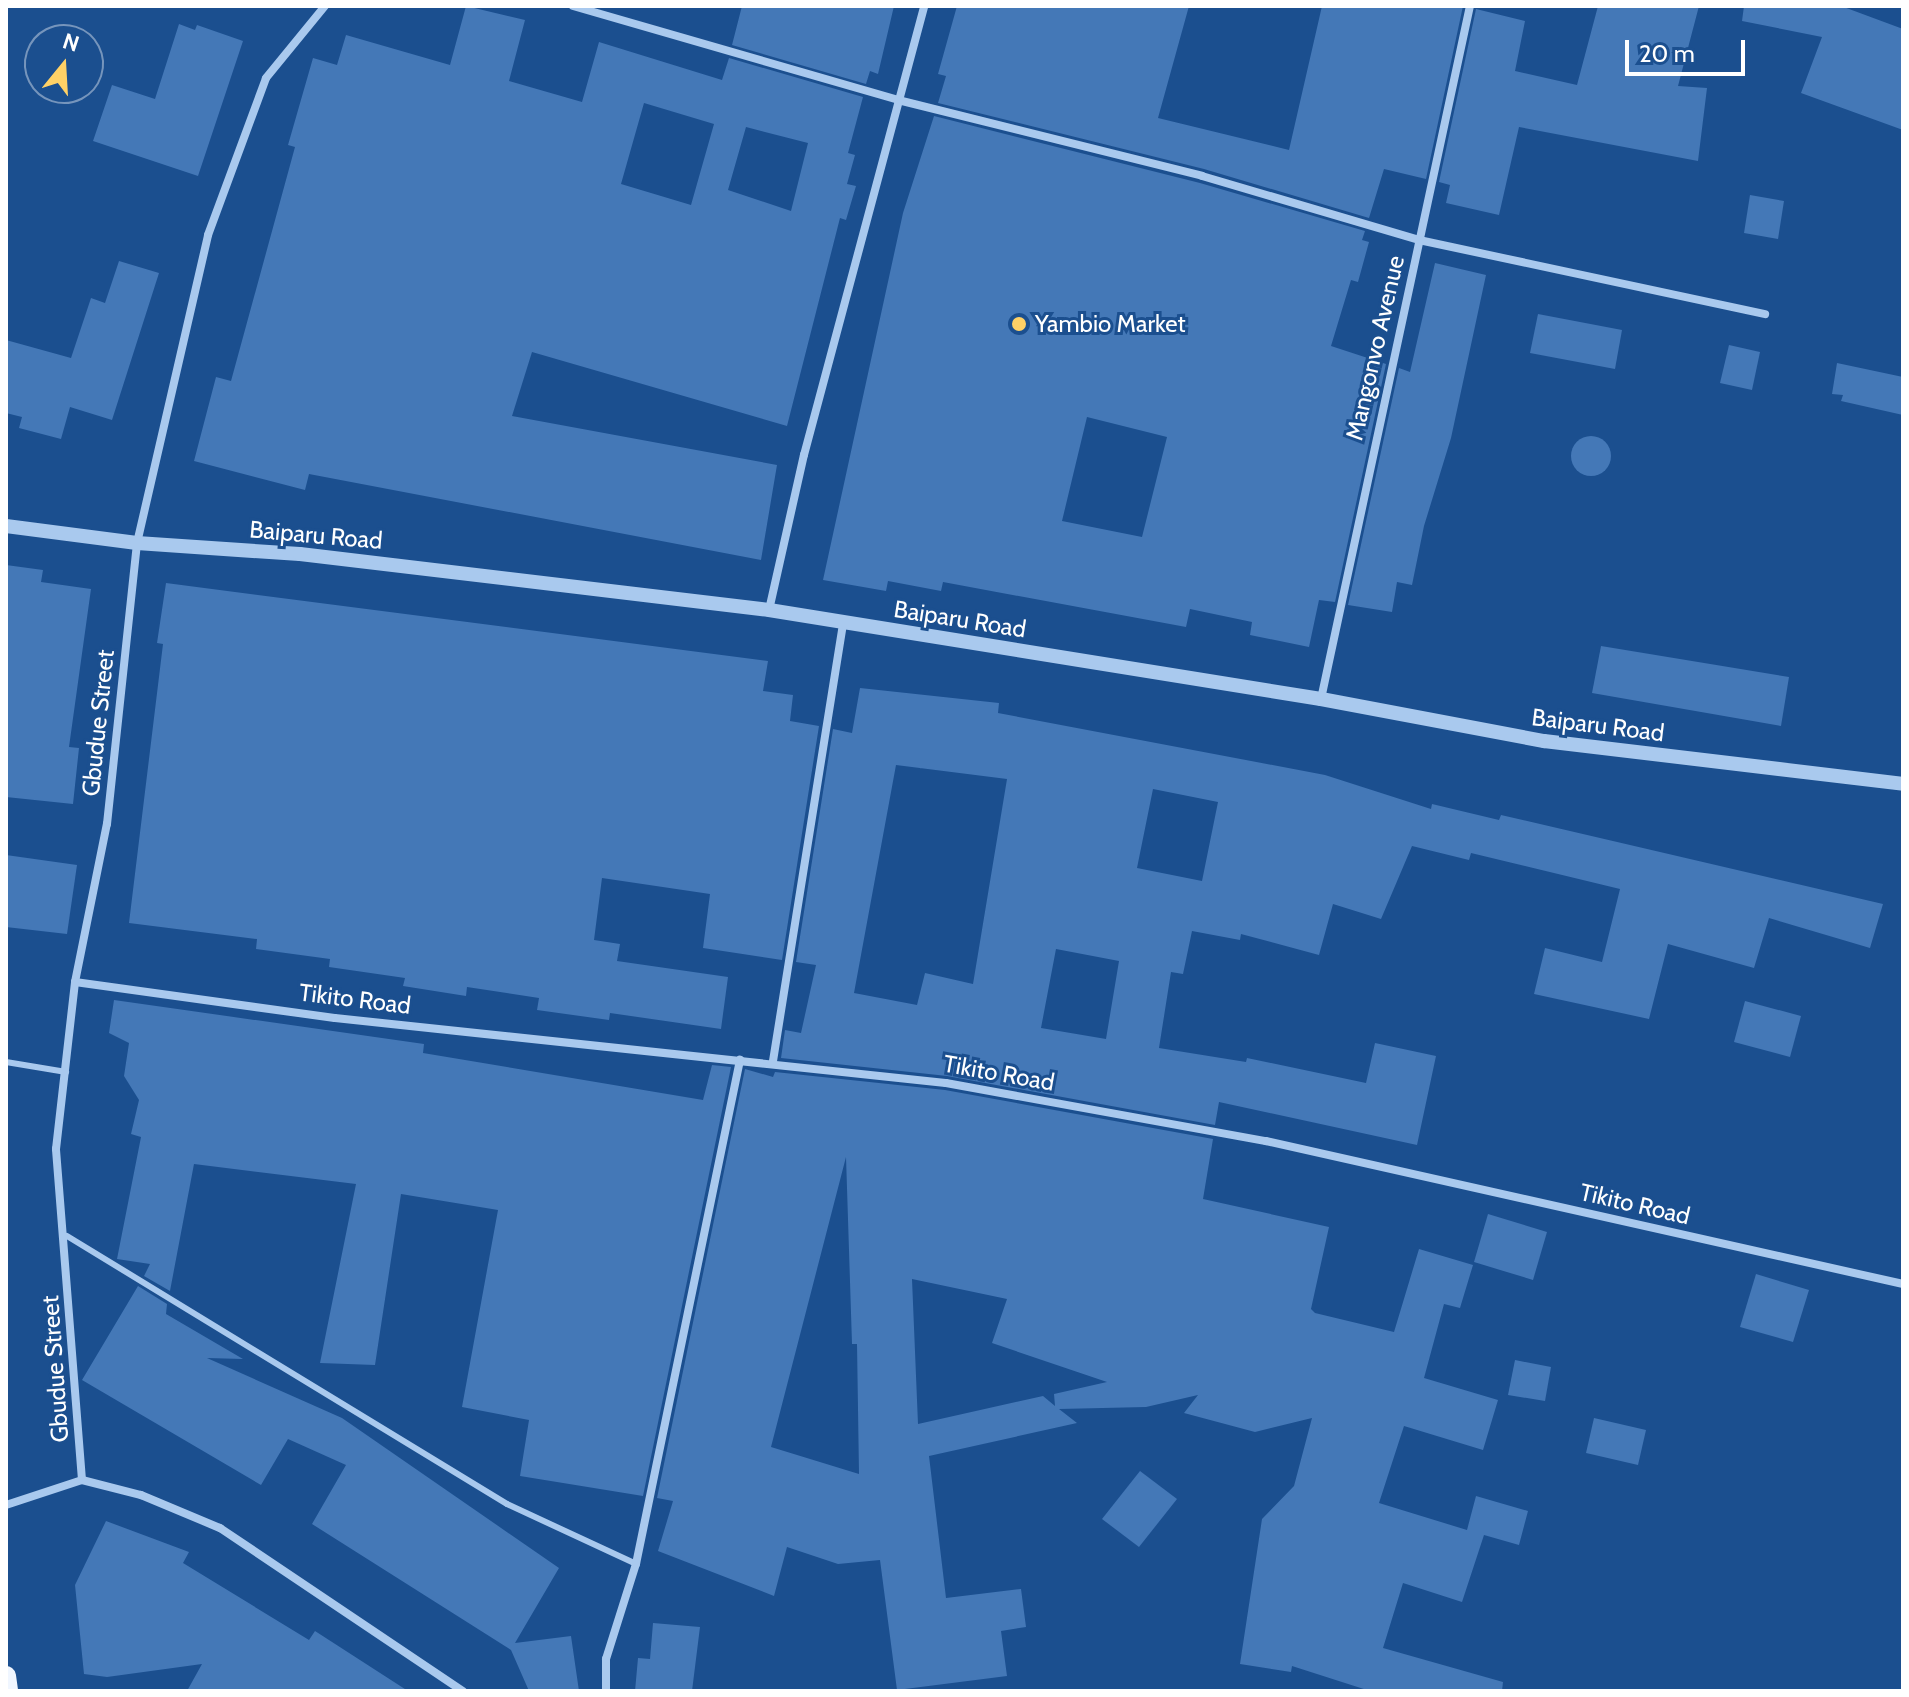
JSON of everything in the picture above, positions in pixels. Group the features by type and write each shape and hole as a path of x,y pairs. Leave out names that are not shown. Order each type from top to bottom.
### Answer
{"main road":[{"path":"6,1676 8,1691"}],"street":[{"name":"Gbudue Street","path":"82,1480 67,1236 56,1149 75,982 107,824 137,543 208,235 266,78 325,6"},
{"path":"573,6 898,100 1202,176 1419,240 1765,314"},
{"path":"769,610 924,6"},
{"name":"Mangonvo Avenue","path":"1321,699 1470,6"},
{"name":"Baiparu Road","path":"6,526 137,543 300,554 769,610 1321,699 1544,741 1903,784"},
{"path":"773,1061 843,623"},
{"name":"Tikito Road","path":"75,982 335,1018 773,1061 946,1083 1266,1141 1903,1284"},
{"path":"606,1691 606,1659 636,1564 740,1060"},
{"path":"6,1505 82,1480 141,1495 220,1528 463,1691"}],"lane":[{"path":"6,1062 67,1072"},
{"path":"67,1236 507,1504 636,1564"}],"building":[{"path":"466,6 525,20 509,81 582,102 599,42 722,80 729,58 863,97 848,153 855,155 847,184 856,186 846,220 840,218 787,426 532,352 512,416 777,465 761,560 309,474 305,490 194,461 216,377 231,381 295,147 288,145 313,58 337,65 346,35 450,65","holes":["644,103 714,124 691,205 621,184","746,127 808,143 791,211 728,190"]},
{"path":"742,6 894,6 878,74 870,71 866,84 732,45"},
{"path":"957,6 1189,6 1158,118 1289,150 1322,6 1463,6 1426,179 1384,169 1369,218 1204,169 938,103 946,76 938,74"},
{"path":"1598,6 1699,6 1678,86 1707,88 1698,161 1519,127 1499,215 1446,203 1450,185 1439,182 1476,9 1525,21 1515,71 1577,85"},
{"path":"1744,6 1841,6 1903,29 1903,130 1801,93 1822,37 1742,21"},
{"path":"179,24 195,30 197,25 243,41 198,176 93,141 112,85 155,99"},
{"path":"934,116 1200,183 1365,231 1362,240 1369,242 1358,282 1351,280 1331,346 1386,364 1335,602 1319,600 1309,647 1250,635 1252,622 1190,609 1186,627 943,582 941,591 888,581 886,591 823,580 903,213","holes":["1087,417 1167,437 1142,537 1062,521"]},
{"path":"1750,195 1784,201 1778,239 1744,233"},
{"path":"119,261 159,273 112,420 70,407 61,439 19,428 22,417 6,413 6,340 71,358 91,298 105,303"},
{"path":"1435,263 1486,275 1451,438 1424,526 1412,585 1397,582 1392,612 1348,605 1399,368 1410,372"},
{"path":"1538,314 1622,330 1615,369 1530,353"},
{"path":"1729,345 1760,352 1752,390 1720,383"},
{"path":"1837,363 1903,377 1903,415 1841,401 1843,395 1832,394"},
{"path":"1591,436 1605,442 1611,456 1605,470 1591,476 1577,470 1571,456 1577,442"},
{"path":"6,565 43,570 41,582 91,589 69,747 79,748 73,804 6,797"},
{"path":"166,583 768,661 763,691 793,695 790,721 819,726 782,960 703,948 710,894 602,878 594,940 620,944 617,961 728,977 721,1029 610,1013 609,1020 537,1010 539,998 467,987 466,996 403,986 405,978 329,967 330,959 256,949 257,939 129,923 163,644 157,643"},
{"path":"1601,646 1789,677 1781,726 1592,693"},
{"path":"860,688 999,703 998,713 1325,775 1431,809 1432,804 1499,820 1501,815 1883,904 1870,948 1769,918 1754,968 1668,944 1649,1019 1534,994 1545,948 1602,962 1620,889 1471,853 1469,860 1412,846 1381,919 1333,904 1319,955 1241,934 1240,940 1192,931 1183,974 1171,972 1159,1048 1246,1062 1247,1058 1366,1083 1375,1043 1436,1056 1417,1145 1219,1102 1215,1125 947,1076 781,1058 785,1030 801,1033 816,965 796,962 833,729 852,733","holes":["896,765 1007,779 973,984 925,973 917,1005 854,993","1153,789 1218,802 1202,881 1137,868","1056,949 1119,961 1106,1039 1041,1028"]},
{"path":"6,855 77,865 67,934 6,927"},
{"path":"114,1000 424,1044 423,1053 703,1100 712,1065 731,1067 643,1496 520,1476 529,1420 462,1407 498,1210 401,1194 375,1365 320,1363 356,1184 194,1164 170,1291 144,1276 150,1264 117,1259 141,1137 131,1134 139,1100 124,1076 129,1043 109,1033"},
{"path":"1745,1001 1801,1016 1790,1057 1734,1042"},
{"path":"745,1069 773,1077 775,1072 945,1090 1213,1139 1203,1199 1329,1227 1311,1309 1315,1313 1394,1332 1419,1249 1473,1265 1460,1308 1444,1304 1424,1378 1498,1400 1483,1450 1404,1426 1379,1503 1467,1530 1476,1496 1528,1511 1519,1545 1484,1535 1462,1602 1403,1583 1383,1648 1503,1682 1502,1691 1370,1691 1292,1666 1291,1672 1240,1664 1262,1519 1294,1486 1312,1418 1255,1432 1184,1413 1198,1395 1146,1407 1059,1409 1077,1423 929,1456 946,1598 1021,1589 1026,1627 1001,1631 1007,1676 897,1690 880,1560 838,1564 787,1547 774,1596 658,1551 673,1501 657,1498","holes":["846,1157 852,1344 857,1344 859,1474 771,1447","912,1279 1007,1299 992,1343 1107,1382 1054,1394 1055,1406 1043,1396 918,1424"]},
{"path":"1488,1214 1547,1232 1533,1280 1474,1262"},
{"path":"1756,1274 1809,1290 1793,1342 1740,1327"},
{"path":"138,1286 167,1304 166,1314 243,1359 207,1358 342,1418 559,1568 515,1643 571,1636 579,1691 529,1691 511,1650 312,1524 346,1465 288,1439 261,1485 82,1380"},
{"path":"1515,1360 1551,1367 1545,1401 1508,1395"},
{"path":"1594,1418 1646,1430 1638,1465 1586,1453"},
{"path":"1140,1471 1177,1499 1139,1547 1102,1519"},
{"path":"106,1521 189,1552 183,1563 309,1640 315,1631 408,1691 187,1691 202,1664 107,1677 84,1674 75,1585"},
{"path":"653,1623 700,1627 692,1691 635,1691 638,1658 650,1659"}],"place":[{"name":"Yambio Market","path":"1019,324"}]}
